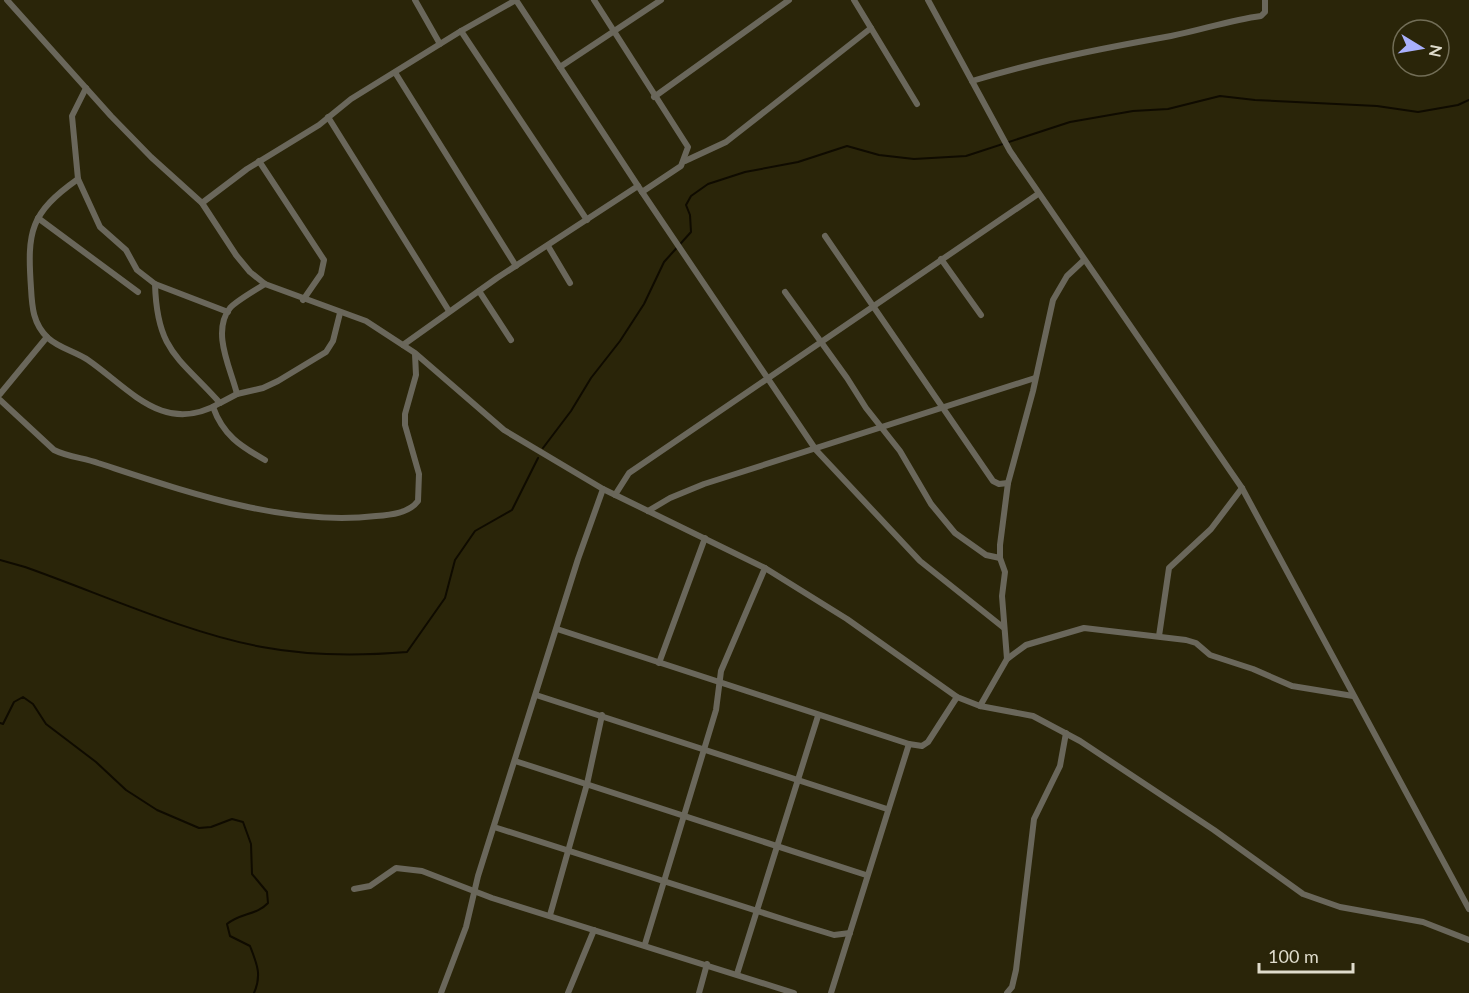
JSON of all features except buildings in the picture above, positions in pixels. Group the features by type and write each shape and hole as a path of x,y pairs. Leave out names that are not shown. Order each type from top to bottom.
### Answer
{"street":[{"path":"7,0 151,157 202,203 236,255 250,272 265,284 303,300 366,321 415,354 504,430 603,489 765,568 847,619 957,697 980,706 1033,716 1066,733 1214,830 1304,894 1340,907 1423,922 1469,940"},
{"path":"415,0 440,44"},
{"path":"202,203 259,161 328,117 351,99 396,74 460,31 516,0 816,450 920,561 1004,628"},
{"path":"594,0 612,32 687,144 685,161"},
{"path":"560,67 661,0"},
{"path":"654,97 789,0"},
{"path":"854,0 917,104"},
{"path":"928,0 1010,151 1083,261 1165,374 1242,488 1353,696 1467,901 1469,909"},
{"path":"972,81 1080,52 1172,35 1236,19 1262,16 1265,12 1265,0"},
{"path":"403,345 478,291 586,220 681,166 685,161 726,142 871,28"},
{"path":"460,31 586,220"},
{"path":"396,74 516,266"},
{"path":"86,88 72,116 78,179 100,227 126,250 137,270 155,284 228,312"},
{"path":"328,117 449,311"},
{"path":"259,161 324,260 321,274 303,300"},
{"path":"78,179 51,200 38,218 29,240 33,315 47,337 89,360 127,392 163,412 192,413 213,407 237,394 263,388 278,381 326,352 333,341 340,313"},
{"path":"615,495 629,473 1038,194"},
{"path":"38,218 138,292"},
{"path":"825,236 993,481 999,484 1008,483"},
{"path":"548,246 570,283"},
{"path":"941,259 981,315"},
{"path":"1007,659 1002,596 1005,572 1000,558 1001,525 1008,483 1053,300 1067,276 1083,261"},
{"path":"155,284 156,314 164,341 174,355 220,403"},
{"path":"237,394 223,339 228,312 231,306 265,284"},
{"path":"478,291 511,340"},
{"path":"784,292 900,451 931,504 955,533 986,555 1000,558"},
{"path":"0,394 47,337"},
{"path":"0,400 54,450 144,480 220,500 307,517 360,518 408,510 418,501 419,474 405,425 405,414 416,375 415,354"},
{"path":"648,512 670,498 705,484 1035,378"},
{"path":"0,381 7,385"},
{"path":"213,407 226,434 239,445 265,460"},
{"path":"1159,636 1169,568 1211,528 1242,488"},
{"path":"441,993 465,927 474,889 603,489"},
{"path":"659,663 705,538"},
{"path":"645,944 704,751 729,648 765,568"},
{"path":"980,706 1007,659 1026,645 1084,628 1159,636 1196,643 1210,655 1254,669 1292,686 1353,696"},
{"path":"557,629 909,744 922,746 928,742 957,697"},
{"path":"536,695 887,809"},
{"path":"550,915 569,851 602,715"},
{"path":"736,974 818,716"},
{"path":"1007,993 1012,987 1016,970 1034,819 1060,766 1066,733"},
{"path":"831,993 866,875 909,744"},
{"path":"515,761 866,875"},
{"path":"494,827 834,934 850,933"},
{"path":"354,889 370,886 396,868 404,868 794,993"},
{"path":"568,993 594,930"},
{"path":"699,993 707,964"}],"waterway":[{"path":"543,448 571,411 591,378 620,341 644,304 664,262 691,232 690,215 686,205 691,196 708,184 745,172 798,162 847,146 879,155 914,159 966,156 1070,122 1133,111 1168,109 1220,96 1377,106 1418,112 1458,105 1469,100"},
{"path":"0,560 233,641 316,654 353,655 407,652 445,598 455,560 475,531 512,510 538,458"},
{"path":"0,723 3,724 14,702 23,697 33,704 46,724 96,762 126,790 157,810 199,828 211,827 232,819 243,822 251,844 252,874 267,892 268,903 259,910 227,924 230,936 250,946 258,975 254,993"}]}
